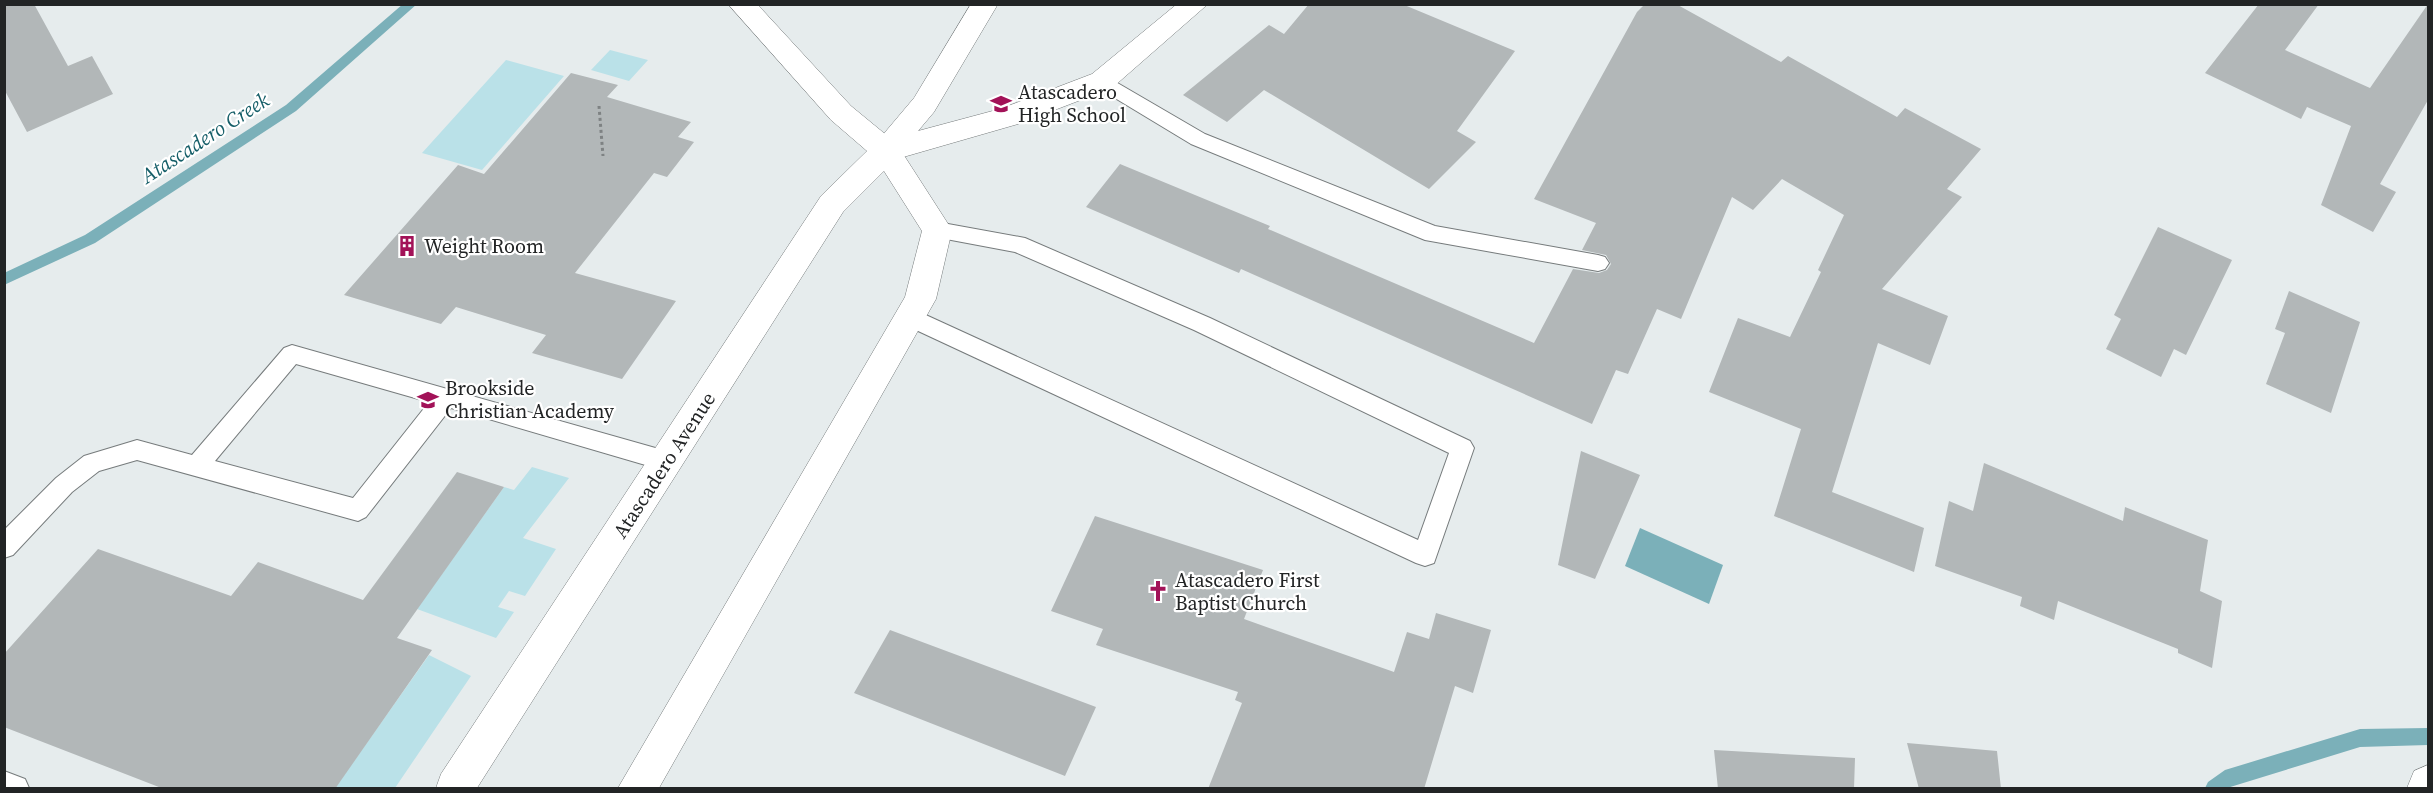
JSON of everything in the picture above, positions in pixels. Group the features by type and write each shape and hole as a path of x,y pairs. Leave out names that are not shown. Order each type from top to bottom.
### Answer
{"street":[{"path":"638,789 920,299 936,230 886,151 841,113 741,4"},
{"name":"Atascadero Avenue","path":"455,789 832,204 886,151 924,105 985,4"},
{"path":"886,151 1008,117 1102,81 1195,4"}],"lane":[{"path":"1102,81 1198,139 1432,234 1598,263"},
{"path":"909,317 1425,555 1462,448 1202,324 1018,244 936,230"},
{"path":"195,467 292,354 666,461"},
{"path":"4,547 64,485 92,463 137,450 357,510 446,398"},
{"path":"4,784 16,789"}],"path":[{"path":"599,106 603,156"}],"shaded area":[{"path":"610,50 648,60 629,81 591,70"},
{"path":"506,60 564,76 482,170 422,153"},
{"path":"532,467 569,478 523,538 556,549 525,596 509,591 498,607 514,612 496,638 417,609 504,487 514,490"},
{"path":"1640,528 1723,565 1709,604 1625,566"},
{"path":"429,655 471,676 395,788 335,788"}],"building":[{"path":"4,4 34,4 68,66 92,56 113,94 27,132 4,89"},
{"path":"1309,4 1402,4 1515,51 1457,131 1476,142 1429,189 1264,90 1227,122 1183,95 1269,25 1284,34"},
{"path":"1645,4 1676,4 1781,62 1788,56 1897,117 1905,108 1981,149 1947,189 1962,197 1882,289 1948,316 1930,365 1878,343 1832,492 1924,528 1914,572 1774,516 1801,429 1709,392 1738,318 1790,337 1821,272 1818,270 1844,215 1782,179 1753,210 1732,197 1681,319 1657,309 1628,374 1616,370 1592,424 1241,269 1239,273 1086,207 1120,164 1270,226 1268,229 1534,343 1573,269 1599,273 1607,270 1611,264 1606,255 1582,250 1596,223 1534,199 1637,12"},
{"path":"2259,4 2319,4 2285,50 2370,88 2428,4 2428,100 2380,184 2396,192 2373,232 2321,205 2351,126 2307,107 2301,119 2205,73"},
{"path":"571,73 618,85 607,97 691,122 678,137 694,142 667,177 654,173 575,273 676,301 622,379 532,353 546,335 456,307 441,324 344,295 458,165 484,174"},
{"path":"2158,227 2232,260 2186,355 2174,349 2161,377 2106,349 2121,319 2114,315"},
{"path":"2289,291 2360,322 2331,413 2266,384 2285,333 2275,329"},
{"path":"1581,451 1640,475 1595,579 1558,565"},
{"path":"1984,463 2123,521 2125,507 2208,540 2200,591 2222,601 2212,668 2178,653 2178,649 2058,601 2054,620 2020,606 2022,597 1935,566 1949,501 1973,511"},
{"path":"457,472 504,487 397,638 432,650 335,789 164,789 4,727 4,654 98,549 231,596 258,562 363,600"},
{"path":"1095,516 1263,570 1244,619 1394,672 1407,632 1429,639 1436,613 1491,630 1473,693 1455,686 1424,789 1208,789 1242,703 1235,700 1238,692 1096,645 1103,629 1051,611"},
{"path":"890,630 1096,707 1065,776 854,693"},
{"path":"1907,743 1997,751 2001,789 1919,789"},
{"path":"1714,750 1855,758 1854,789 1718,789"}],"waterway":[{"name":"Atascadero Creek","path":"4,280 90,239 291,108 411,4"},
{"path":"2214,788 2225,779 2360,738 2428,737"}],"place":[{"name":"Atascadero High School","path":"1001,104"},
{"name":"Weight Room","path":"407,246"},
{"name":"Brookside Christian Academy","path":"428,400"},
{"name":"Atascadero First Baptist Church","path":"1158,591"}]}
